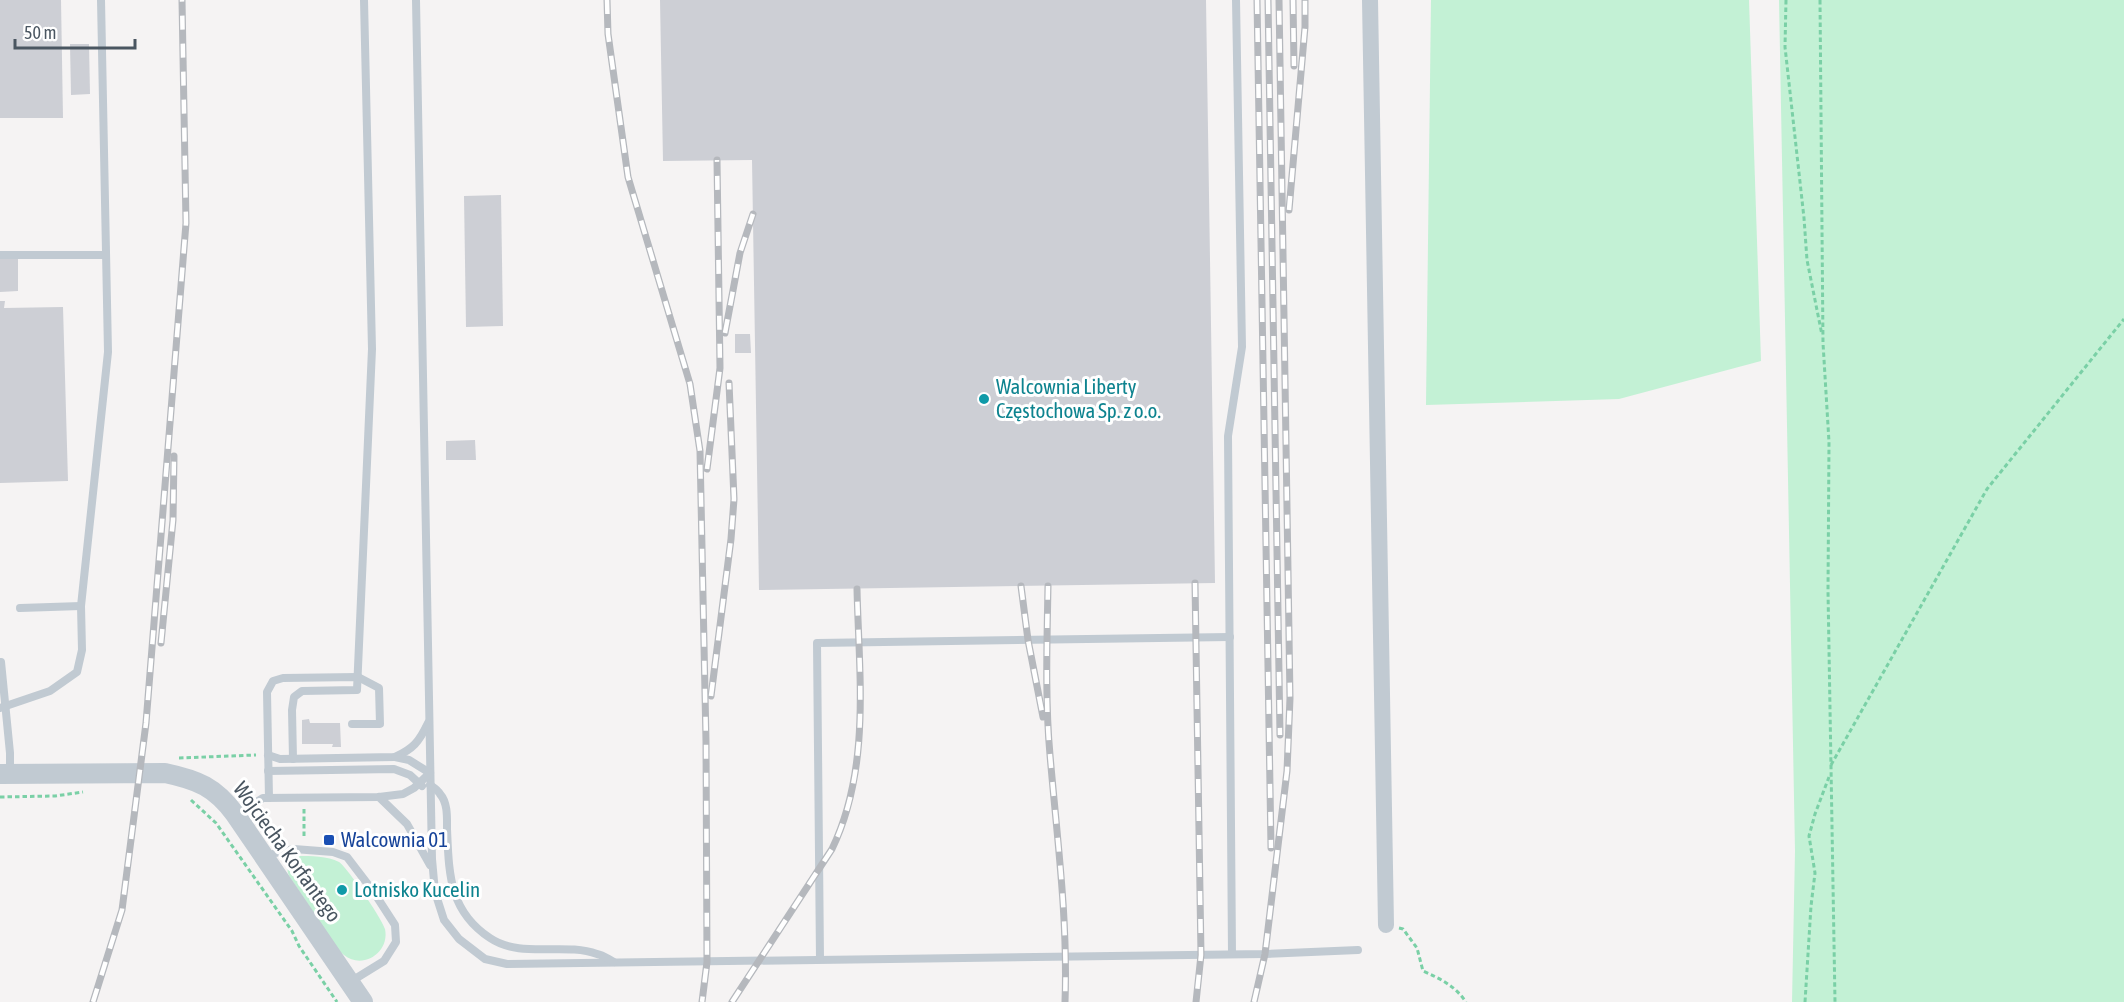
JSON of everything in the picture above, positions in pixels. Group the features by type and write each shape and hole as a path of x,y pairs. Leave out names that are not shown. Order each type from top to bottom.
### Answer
{"street":[{"path":"1370,0 1386,926"},
{"name":"Wojciecha Korfantego","path":"5,774 165,773 188,778 211,789 225,800 235,814 363,1002"}],"lane":[{"path":"2,707 50,691 77,672 82,650 81,606 108,352 101,0"},
{"path":"293,759 294,697 302,691 357,690 372,349 364,0"},
{"path":"416,0 433,873 435,892 444,920 459,939 485,958 507,964 1358,951"},
{"path":"1232,954 1228,436 1242,347 1236,0"},
{"path":"0,255 106,255"},
{"path":"20,608 81,606"},
{"path":"820,959 817,643 1230,637"},
{"path":"1,662 2,707 10,753 5,774"},
{"path":"269,798 267,692 273,681 283,678 358,676 379,688 380,724 352,724"},
{"path":"395,758 410,750 422,736 429,721"},
{"path":"268,771 393,770 411,767 429,754"},
{"path":"268,755 280,759 395,758 416,764 430,772"},
{"path":"393,770 410,775 419,783 441,795 447,810 449,864 453,891 462,912 473,926 493,940 510,947 584,951 599,954 615,963"},
{"path":"235,814 263,798 379,797 403,794 430,772"},
{"path":"379,797 407,824 428,859 433,873"},
{"path":"267,860 275,853 294,849 333,852 347,857 374,891 395,926 396,942 384,961 350,982"}],"path":[{"path":"1785,0 1785,47 1807,260 1823,343"},
{"path":"1820,0 1823,343 1829,442 1828,591 1835,1002"},
{"path":"1805,1002 1810,906 1815,873 1809,836 1815,814 1827,786 1830,767 1987,489 2124,319"},
{"path":"0,797 55,796 89,791"},
{"path":"186,797 202,808 216,824 288,929 292,931 299,946 337,1002"},
{"path":"304,798 304,838 308,840"},
{"path":"1386,926 1402,929 1417,948 1423,971 1459,991 1466,1002"}],"green space":[{"path":"1431,0 1749,0 1761,361 1619,399 1426,405"},
{"path":"1779,0 2124,0 2124,1002 1792,1002 1795,851"},
{"path":"298,856 324,857 335,860 357,883 385,929 383,945 373,957 359,961 351,959 337,948 289,876 289,864"}],"building":[{"path":"0,0 61,0 63,118 0,118"},
{"name":"Walcownia Liberty Częstochowa Sp. z o.o.","path":"660,0 1206,0 1215,583 759,590 752,160 663,161"},
{"path":"70,44 89,44 90,94 71,95"},
{"path":"501,195 503,326 466,327 464,196"},
{"path":"0,259 18,259 18,291 0,292"},
{"path":"0,301 5,301 4,308 63,307 68,481 0,483"},
{"path":"735,334 750,334 751,353 735,353"},
{"path":"475,440 476,460 446,460 446,441"},
{"path":"309,719 310,723 340,723 341,747 332,747 333,744 302,744 302,720"}],"railway":[{"path":"93,1002 122,910 146,723 186,223 182,0"},
{"path":"607,0 608,34 628,177 690,384 700,451 706,741 707,962 702,1002"},
{"path":"1257,0 1271,848"},
{"path":"1268,0 1280,735"},
{"path":"1254,1002 1265,954 1287,771 1290,698 1279,0"},
{"path":"1293,0 1294,66"},
{"path":"1289,210 1305,27 1305,0"},
{"path":"707,469 720,368 717,160"},
{"path":"725,333 740,253 753,214"},
{"path":"711,696 734,499 729,383"},
{"path":"161,643 173,520 174,456"},
{"path":"1195,583 1201,955 1196,1002"},
{"path":"1021,586 1028,640 1043,717"},
{"path":"1048,586 1047,713 1063,909 1065,1002"},
{"path":"732,1002 832,849 844,818 853,786 860,721 857,589"}],"place":[{"name":"Walcownia Liberty Częstochowa Sp. z o.o.","path":"984,399"},
{"name":"Walcownia 01","path":"329,840"},
{"name":"Lotnisko Kucelin","path":"342,890"}]}
